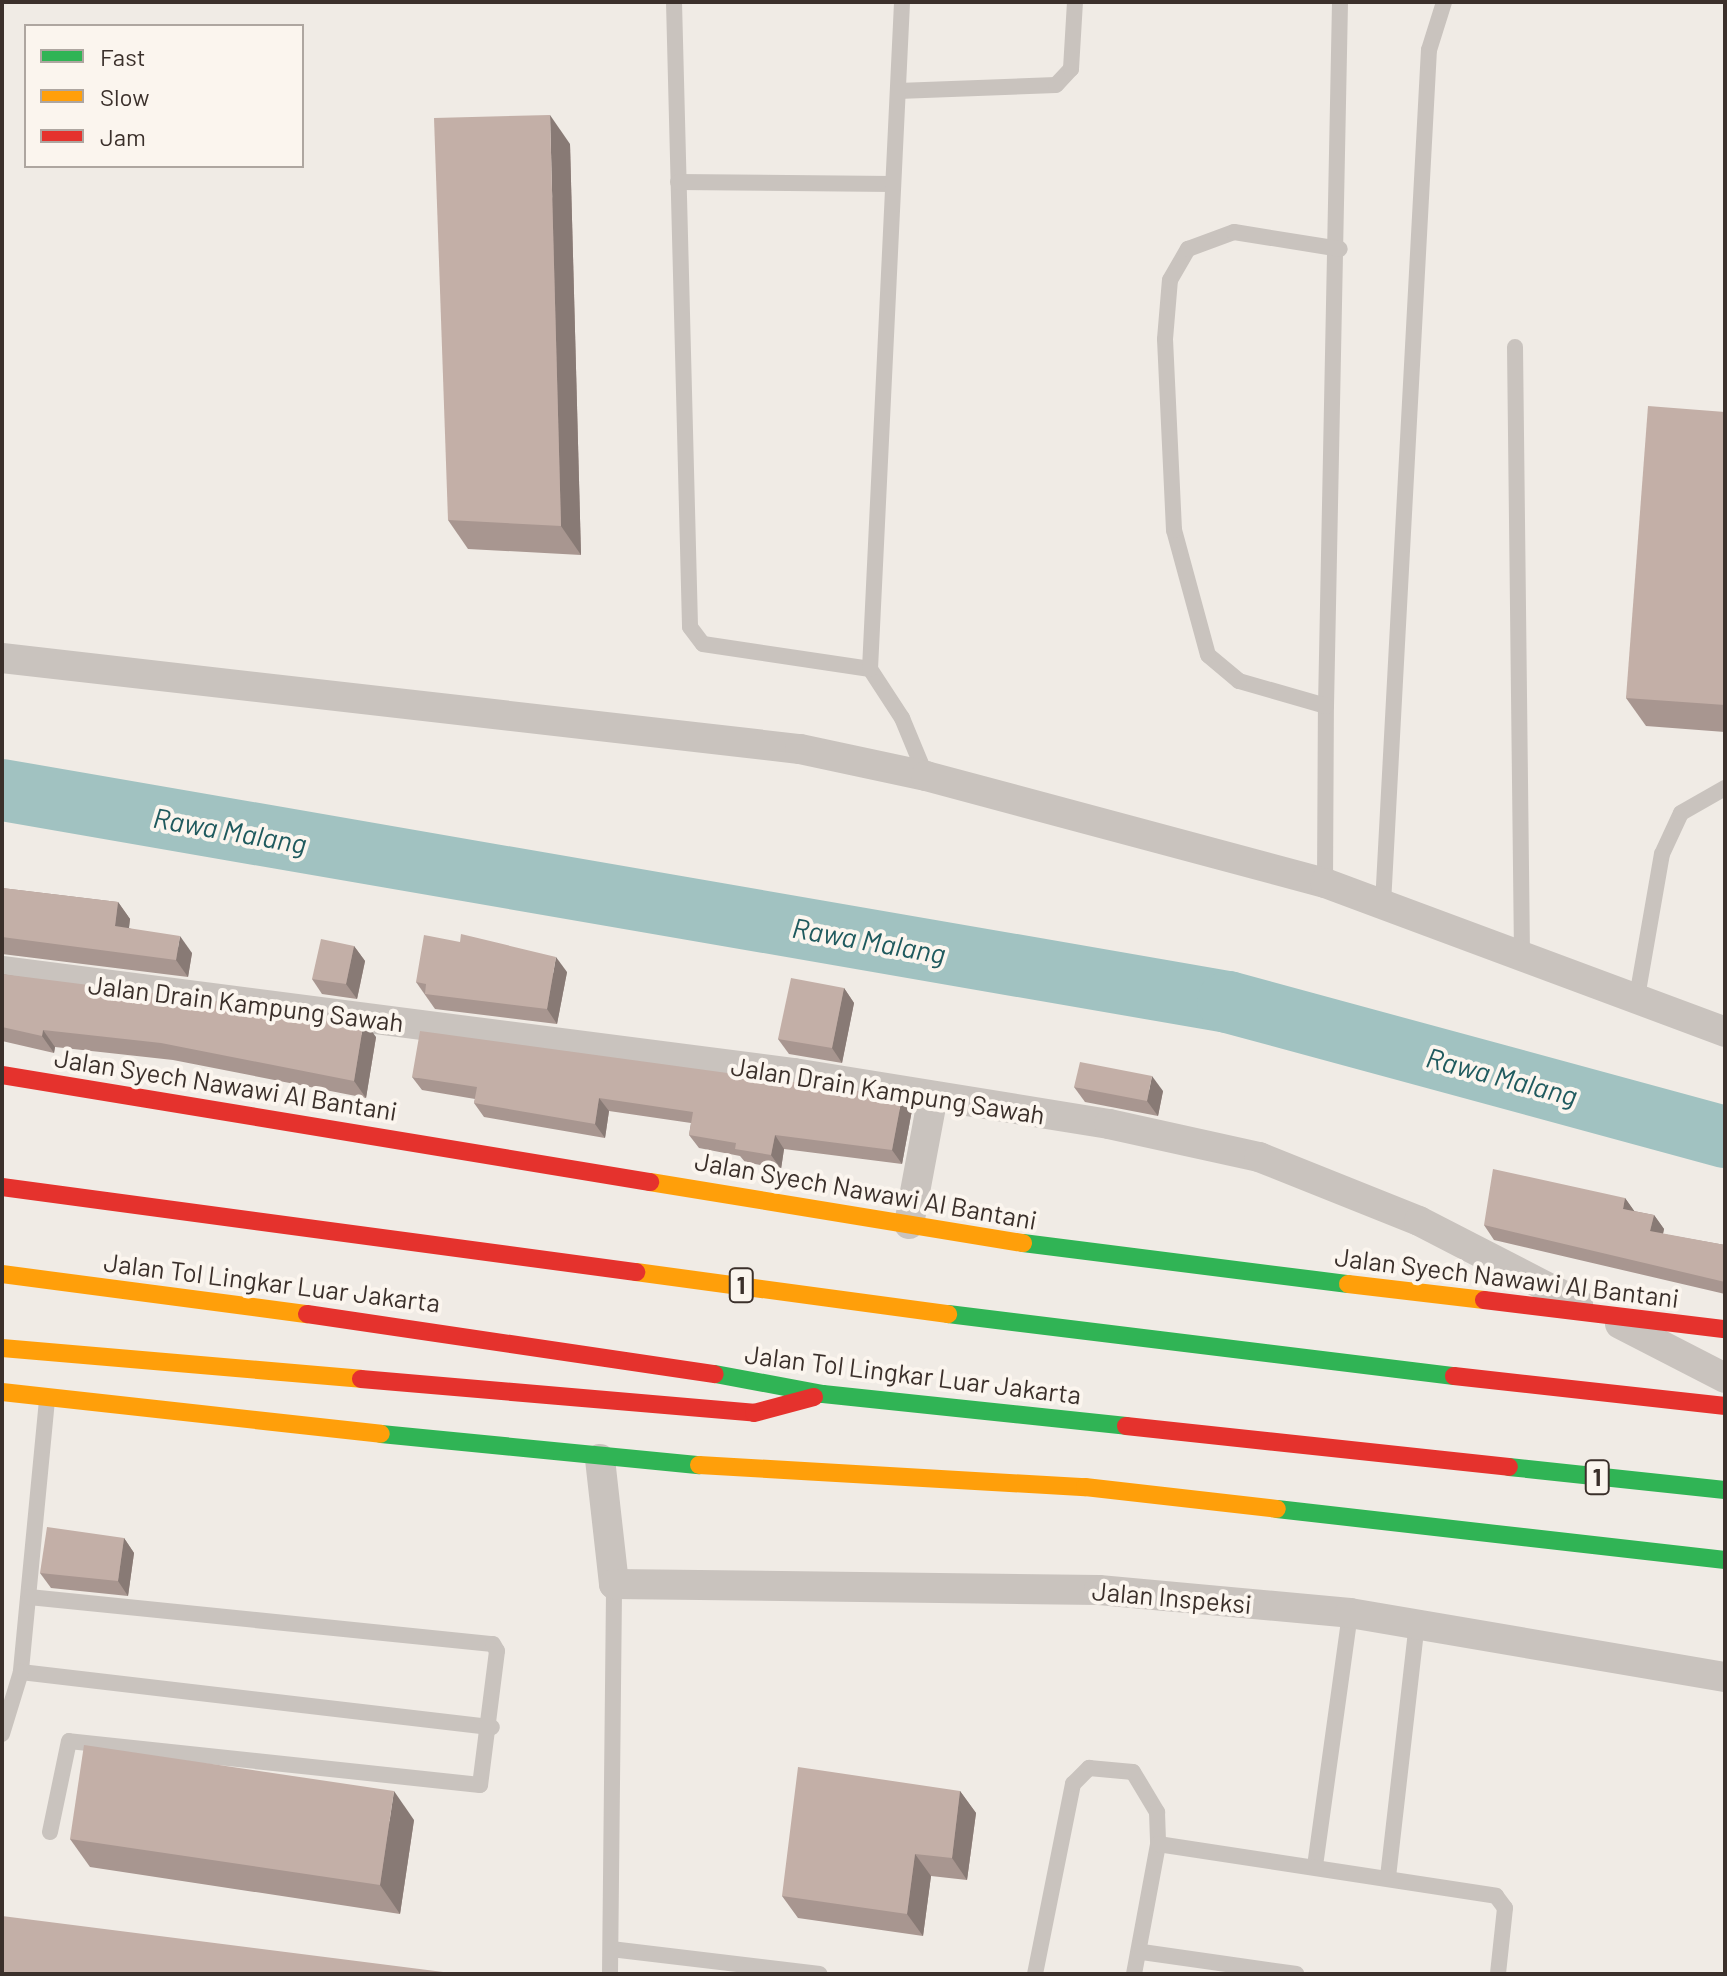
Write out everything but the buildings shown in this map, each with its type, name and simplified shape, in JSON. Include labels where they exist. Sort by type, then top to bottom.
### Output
[{"type":"highway","name":"Jalan Syech Nawawi Al Bantani","points":[[2,1075],[909,1224],[1725,1329]]},
{"type":"highway","points":[[17,1167],[152,1205]]},
{"type":"highway","name":"1","points":[[2,1187],[1187,1346],[1725,1406]]},
{"type":"highway","name":"Jalan Tol Lingkar Luar Jakarta","points":[[2,1274],[570,1348],[823,1394],[1725,1490]]},
{"type":"highway","points":[[2,1348],[754,1413],[823,1394]]},
{"type":"highway","points":[[2,1392],[47,1400],[600,1459],[1085,1487],[1725,1560]]},
{"type":"street","points":[[2,658],[800,749],[926,776],[1325,883],[1522,952],[1725,1032]]},
{"type":"street","name":"Jalan Drain Kampung Sawah","points":[[2,971],[933,1096],[1259,1157],[1419,1221],[1725,1378]]},
{"type":"street","points":[[909,1224],[933,1096]]},
{"type":"street","points":[[600,1459],[614,1584]]},
{"type":"street","name":"Jalan Inspeksi","points":[[614,1584],[1099,1590],[1350,1613],[1725,1677]]},
{"type":"lane","points":[[674,2],[690,627],[703,644],[870,669]]},
{"type":"lane","points":[[902,2],[870,669],[902,718],[926,776]]},
{"type":"lane","points":[[898,91],[1056,85],[1071,69],[1075,2]]},
{"type":"lane","points":[[1325,883],[1326,706],[1340,249],[1340,2]]},
{"type":"lane","points":[[1383,904],[1429,50],[1444,2]]},
{"type":"lane","points":[[678,182],[893,184]]},
{"type":"lane","points":[[1326,706],[1239,681],[1208,655],[1174,530],[1165,339],[1170,280],[1188,249],[1234,232],[1340,249]]},
{"type":"lane","points":[[1515,347],[1522,952]]},
{"type":"lane","points":[[1637,997],[1662,854],[1681,813],[1725,788]]},
{"type":"lane","points":[[2,1734],[21,1672],[47,1400]]},
{"type":"lane","points":[[610,1974],[614,1584]]},
{"type":"lane","points":[[29,1597],[493,1644],[492,1727],[484,1779],[473,1786],[69,1741],[50,1832]]},
{"type":"lane","points":[[1315,1866],[1350,1613]]},
{"type":"lane","points":[[1388,1877],[1417,1624]]},
{"type":"lane","points":[[21,1672],[492,1727]]},
{"type":"lane","points":[[1035,1974],[1073,1784],[1089,1768],[1133,1772],[1157,1812],[1158,1844],[1142,1952],[1134,1974]]},
{"type":"lane","points":[[1158,1844],[1388,1877],[1502,1902],[1498,1974]]},
{"type":"lane","points":[[611,1949],[820,1974]]},
{"type":"lane","points":[[1142,1952],[1296,1974]]},
{"type":"waterway","name":"Rawa Malang","points":[[2,790],[1228,1002],[1725,1137]]},
{"type":"traffic: fast","points":[[1023,1243],[1348,1284]]},
{"type":"traffic: fast","points":[[948,1314],[1454,1376]]},
{"type":"traffic: fast","points":[[715,1374],[823,1394],[1126,1426]]},
{"type":"traffic: fast","points":[[381,1434],[699,1465]]},
{"type":"traffic: fast","points":[[1509,1467],[1725,1490]]},
{"type":"traffic: fast","points":[[1277,1509],[1725,1560]]},
{"type":"traffic: slow","points":[[650,1182],[1023,1243]]},
{"type":"traffic: slow","points":[[636,1272],[948,1314]]},
{"type":"traffic: slow","points":[[2,1274],[307,1314]]},
{"type":"traffic: slow","points":[[1348,1284],[1484,1300]]},
{"type":"traffic: slow","points":[[2,1348],[361,1379]]},
{"type":"traffic: slow","points":[[2,1392],[381,1434]]},
{"type":"traffic: slow","points":[[699,1465],[1085,1487],[1277,1509]]},
{"type":"traffic: jam","points":[[2,1075],[650,1182]]},
{"type":"traffic: jam","points":[[2,1187],[636,1272]]},
{"type":"traffic: jam","points":[[1484,1300],[1725,1329]]},
{"type":"traffic: jam","points":[[307,1314],[715,1374]]},
{"type":"traffic: jam","points":[[1454,1376],[1725,1406]]},
{"type":"traffic: jam","points":[[361,1379],[754,1413],[814,1397]]},
{"type":"traffic: jam","points":[[1126,1426],[1509,1467]]}]
